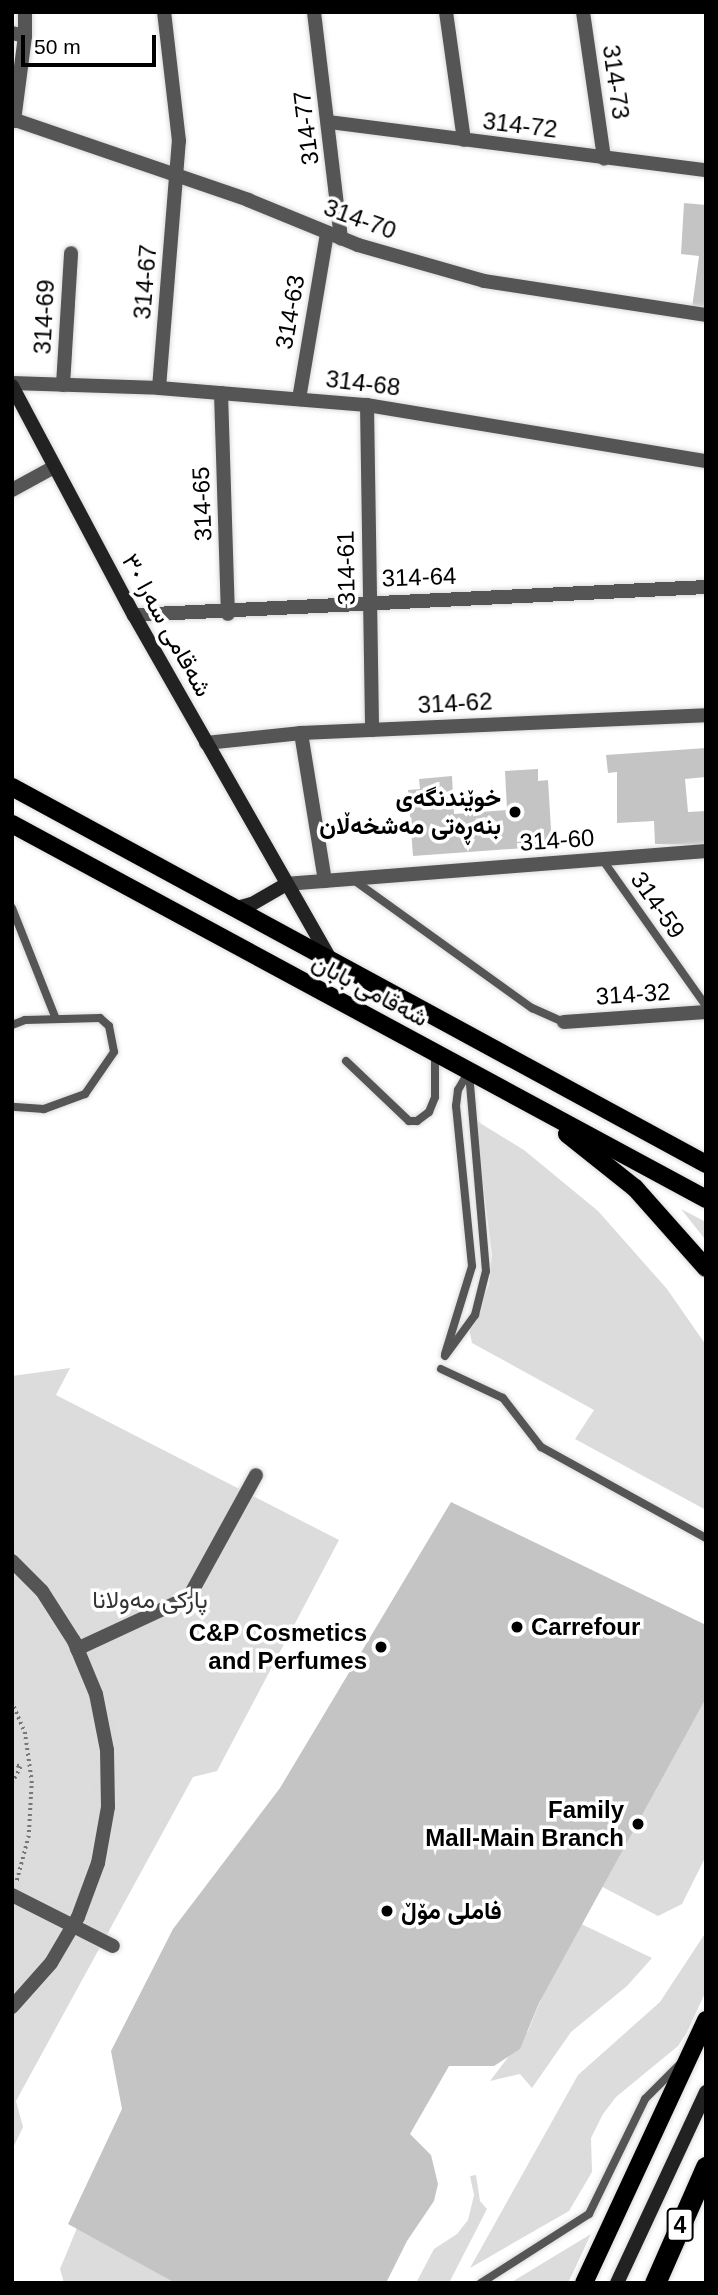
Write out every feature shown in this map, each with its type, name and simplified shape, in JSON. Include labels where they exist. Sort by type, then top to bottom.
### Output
[{"type":"highway","name":"4","points":[[655,2283],[706,2167]]},
{"type":"main road","points":[[12,787],[706,1164]]},
{"type":"main road","name":"شەقامی بابان","points":[[12,824],[706,1199]]},
{"type":"main road","points":[[438,1054],[455,1029]]},
{"type":"main road","points":[[469,1071],[483,1045]]},
{"type":"main road","points":[[511,1093],[635,1188],[706,1268]]},
{"type":"main road","points":[[584,2283],[706,2020]]},
{"type":"street","points":[[13,120],[18,35],[25,12]]},
{"type":"street","points":[[164,12],[178,141],[176,179]]},
{"type":"street","name":"314-77","points":[[314,12],[329,122],[334,235]]},
{"type":"street","points":[[446,12],[464,140]]},
{"type":"street","name":"314-73","points":[[583,12],[604,158]]},
{"type":"street","name":"314-70","points":[[13,120],[176,179],[248,200],[334,235],[484,281],[706,315]]},
{"type":"street","name":"314-72","points":[[329,122],[706,170]]},
{"type":"street","name":"314-67","points":[[159,388],[176,179]]},
{"type":"street","name":"314-63","points":[[299,399],[334,235]]},
{"type":"street","name":"314-69","points":[[63,385],[71,253]]},
{"type":"street","name":"314-68","points":[[12,385],[159,388],[367,405],[706,461]]},
{"type":"street","name":"شەقامی سەرا ٣٠","points":[[12,385],[134,615],[331,961]]},
{"type":"street","name":"314-65","points":[[221,393],[228,614]]},
{"type":"street","name":"314-61","points":[[367,405],[372,730]]},
{"type":"street","points":[[12,490],[54,467]]},
{"type":"street","name":"314-64","points":[[134,615],[228,614],[369,602],[706,587]]},
{"type":"street","name":"314-62","points":[[206,743],[301,733],[706,715]]},
{"type":"street","points":[[301,733],[326,881]]},
{"type":"street","name":"314-60","points":[[286,884],[706,851]]},
{"type":"street","points":[[233,909],[286,884]]},
{"type":"street","name":"314-32","points":[[564,1022],[706,1012]]},
{"type":"street","points":[[77,1649],[189,1597],[256,1475]]},
{"type":"street","points":[[12,1561],[42,1591],[77,1649],[96,1694],[107,1750],[108,1807],[98,1863],[73,1926],[51,1963],[12,2007]]},
{"type":"street","points":[[12,1894],[113,1946]]},
{"type":"street","points":[[617,2283],[706,2092]]},
{"type":"lane","name":"314-59","points":[[602,859],[706,1006]]},
{"type":"lane","points":[[353,879],[531,1008],[564,1022]]},
{"type":"lane","points":[[12,908],[56,1019]]},
{"type":"lane","points":[[12,1025],[56,1019],[100,1018],[110,1026],[114,1052],[85,1094],[44,1109],[12,1107]]},
{"type":"lane","points":[[346,1061],[410,1121],[417,1121],[429,1112],[435,1097],[438,1054]]},
{"type":"lane","points":[[469,1071],[486,1271],[475,1315],[445,1356],[472,1265],[456,1107],[458,1090],[469,1071]]},
{"type":"lane","points":[[441,1368],[503,1398],[541,1447],[706,1538]]},
{"type":"lane","points":[[481,2283],[589,2214],[645,2099],[690,2054],[706,2029]]},
{"type":"path","points":[[12,1702],[25,1732],[30,1766],[29,1836],[12,1894]]},
{"type":"path","points":[[12,1763],[21,1767],[30,1766]]},
{"type":"path","points":[[12,1783],[21,1767]]},
{"type":"green space","points":[[475,1120],[524,1150],[598,1211],[667,1289],[706,1345],[706,1510],[575,1439],[594,1410],[472,1343],[469,1328],[489,1285],[492,1255]]},
{"type":"green space","points":[[681,1209],[706,1222],[706,1241],[704,1238]]},
{"type":"green space","name":"پارکی مەولانا","points":[[70,1368],[56,1395],[339,1540],[217,1771],[193,1777],[16,2101],[23,2127],[12,2150],[12,1376]]},
{"type":"green space","points":[[706,1677],[706,1856],[682,1904],[658,1916],[595,1883]]},
{"type":"green space","points":[[573,1920],[652,1958],[627,1986],[571,2032],[532,2088],[520,2074],[490,2081],[528,2031]]},
{"type":"green space","points":[[706,1932],[706,1991],[686,2034],[678,2046],[616,2097],[603,2114],[591,2138],[592,2172],[569,2211],[470,2268],[578,2075],[660,2002]]},
{"type":"green space","points":[[476,2175],[480,2201],[487,2209],[449,2283],[416,2283],[434,2249],[457,2234],[468,2220],[474,2195],[470,2176]]},
{"type":"green space","points":[[77,2228],[175,2283],[64,2283],[60,2269]]},
{"type":"green space","points":[[591,2234],[568,2283],[510,2283]]},
{"type":"building","points":[[684,203],[706,205],[706,311],[692,308],[699,256],[681,254]]},
{"type":"building","points":[[706,748],[706,777],[685,779],[688,812],[706,811],[706,845],[655,844],[654,821],[617,823],[617,772],[608,773],[606,755]]},
{"type":"building","name":"خوێندنگەی بنەڕەتی مەشخەڵان","points":[[538,769],[538,781],[548,780],[552,846],[413,856],[408,790],[420,789],[419,779],[452,776],[454,814],[507,810],[505,771]]},
{"type":"building","name":"فاملی مۆڵ","points":[[451,1502],[706,1625],[706,1698],[539,2003],[520,2049],[494,2066],[449,2066],[410,2134],[431,2155],[438,2184],[434,2201],[407,2241],[386,2283],[175,2283],[68,2224],[122,2109],[111,2051],[173,1929],[280,1788]]},
{"type":"place","name":"خوێندنگەی بنەڕەتی مەشخەڵان","points":[[515,812]]},
{"type":"place","name":"Carrefour","points":[[517,1627]]},
{"type":"place","name":"C&P Cosmetics and Perfumes","points":[[381,1647]]},
{"type":"place","name":"Family Mall-Main Branch","points":[[638,1824]]},
{"type":"place","name":"فاملی مۆڵ","points":[[387,1911]]}]
